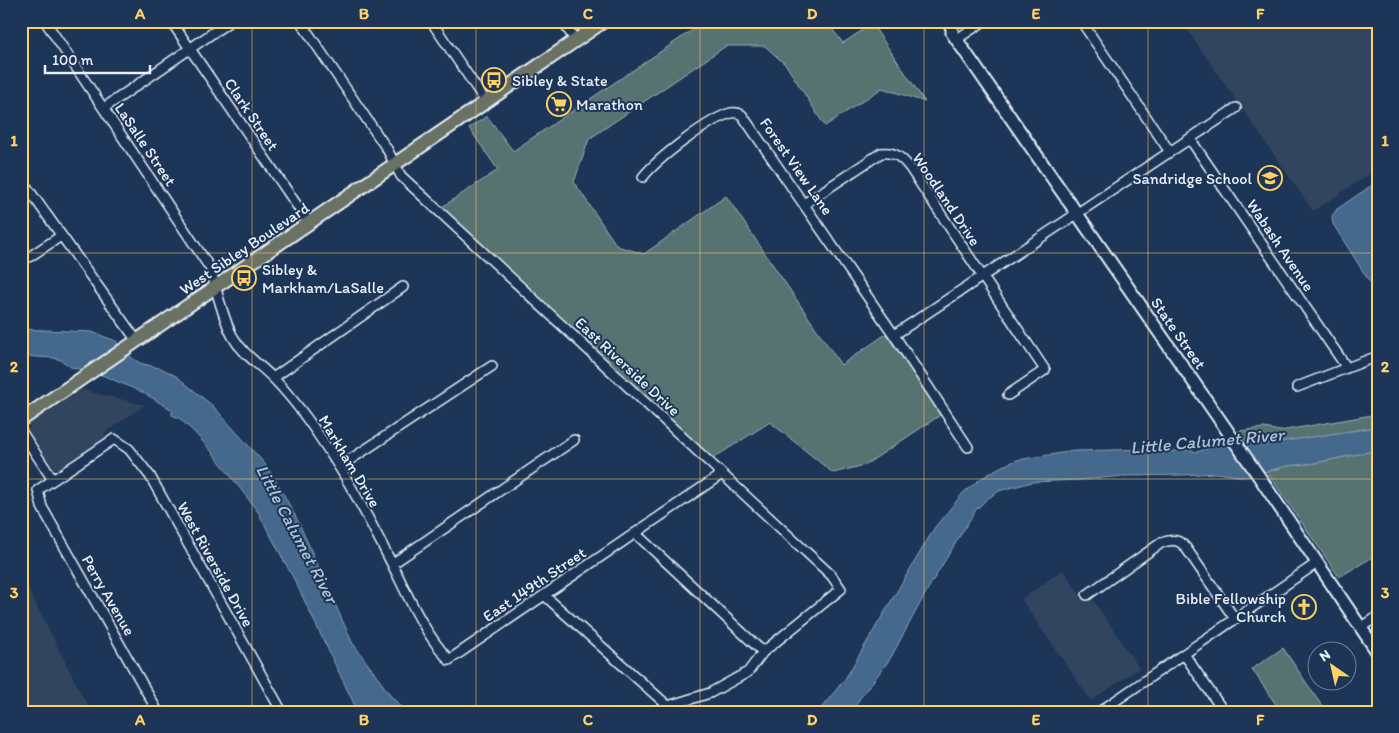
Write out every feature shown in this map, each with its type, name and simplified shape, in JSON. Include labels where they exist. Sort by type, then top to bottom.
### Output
[{"type":"main road","name":"West Sibley Boulevard","points":[[21,420],[604,21]]},
{"type":"main road","name":"State Street","points":[[940,21],[946,30],[954,36],[1260,478],[1378,653]]},
{"type":"main road","name":"State Street","points":[[948,21],[954,36]]},
{"type":"street","name":"LaSalle Street","points":[[45,21],[210,268],[216,287]]},
{"type":"street","name":"Clark Street","points":[[171,21],[309,223]]},
{"type":"street","points":[[104,108],[230,21]]},
{"type":"street","name":"East Riverside Drive","points":[[300,21],[388,149],[401,176],[831,576],[841,589],[763,652]]},
{"type":"street","points":[[431,21],[486,102]]},
{"type":"street","points":[[562,21],[576,41]]},
{"type":"street","points":[[954,36],[984,21]]},
{"type":"street","points":[[1081,21],[1170,152]]},
{"type":"street","points":[[968,447],[894,335],[1236,108]]},
{"type":"street","name":"Forest View Lane","points":[[643,177],[651,166],[667,153],[701,130],[724,116],[738,113],[747,120],[894,335]]},
{"type":"street","name":"Wabash Avenue","points":[[1190,139],[1347,368]]},
{"type":"street","name":"Woodland Drive","points":[[804,204],[881,153],[894,153],[900,156],[910,168],[1045,370],[1008,395]]},
{"type":"street","points":[[21,178],[134,343]]},
{"type":"street","points":[[21,260],[30,257],[60,236]]},
{"type":"street","name":"Markham Drive","points":[[216,287],[232,336],[254,362],[274,378],[299,406],[339,467],[392,564],[419,620],[434,644],[449,660]]},
{"type":"street","points":[[274,378],[402,287]]},
{"type":"street","points":[[1297,387],[1378,356]]},
{"type":"street","points":[[339,467],[492,366]]},
{"type":"street","points":[[21,431],[53,480]]},
{"type":"street","name":"West Riverside Drive","points":[[53,480],[114,439],[129,449],[150,476],[282,712]]},
{"type":"street","points":[[392,564],[574,440]]},
{"type":"street","name":"East 149th Street","points":[[449,660],[722,474]]},
{"type":"street","name":"Perry Avenue","points":[[53,480],[38,490],[42,507],[158,712]]},
{"type":"street","points":[[544,595],[668,706],[710,693],[748,672],[763,652],[635,533]]},
{"type":"street","points":[[1087,595],[1161,543],[1168,540],[1176,540],[1186,548],[1235,619]]},
{"type":"street","points":[[1099,712],[1317,563]]},
{"type":"street","points":[[1361,628],[1378,616]]},
{"type":"street","points":[[1184,654],[1224,712]]},
{"type":"shaded area","points":[[1181,21],[1378,21],[1378,169],[1313,211]]},
{"type":"shaded area","points":[[79,389],[145,405],[104,433],[107,437],[60,468],[53,468],[28,430],[30,423]]},
{"type":"shaded area","points":[[1063,570],[1085,602],[1092,598],[1139,668],[1091,701],[1021,599]]},
{"type":"shaded area","points":[[21,575],[81,693],[92,712],[21,712]]},
{"type":"green space","points":[[706,21],[826,21],[843,43],[872,24],[925,102],[882,88],[825,126],[786,65],[765,46],[726,46],[589,139],[574,182],[617,246],[644,254],[726,196],[841,365],[886,334],[942,414],[865,465],[833,473],[770,422],[712,459],[442,207],[498,170],[469,128],[487,116],[513,151]]},
{"type":"green space","points":[[1378,414],[1378,427],[1267,444],[1248,444],[1239,431],[1264,428],[1280,431]]},
{"type":"green space","points":[[1378,450],[1378,554],[1339,577],[1267,472],[1287,466],[1315,463]]},
{"type":"green space","points":[[1283,648],[1306,682],[1306,690],[1311,690],[1326,712],[1281,712],[1252,669]]},
{"type":"water","points":[[1378,181],[1378,290],[1369,281],[1333,224],[1332,216],[1337,209]]},
{"type":"water","name":"Little Calumet River","points":[[21,329],[92,332],[116,341],[132,358],[140,363],[163,369],[176,376],[213,406],[264,463],[278,484],[298,521],[352,642],[391,696],[406,712],[360,712],[356,708],[296,583],[258,512],[213,453],[179,418],[172,415],[172,410],[144,393],[102,375],[71,367],[61,360],[21,356]]},
{"type":"water","points":[[1378,427],[1378,450],[1315,463],[1287,466],[1246,477],[1215,473],[1124,476],[1032,482],[999,491],[987,499],[975,511],[929,587],[890,659],[851,712],[818,712],[845,679],[935,527],[964,492],[1000,467],[1017,460],[1074,451],[1151,449],[1166,452],[1188,450],[1197,452],[1225,442],[1267,444],[1274,441],[1278,442]]},
{"type":"place","name":"Sibley & State","points":[[494,80]]},
{"type":"place","name":"Marathon","points":[[559,104]]},
{"type":"place","name":"Sandridge School","points":[[1270,178]]},
{"type":"place","name":"Sibley & Markham/LaSalle","points":[[244,278]]},
{"type":"place","name":"Bible Fellowship Church","points":[[1304,607]]}]
